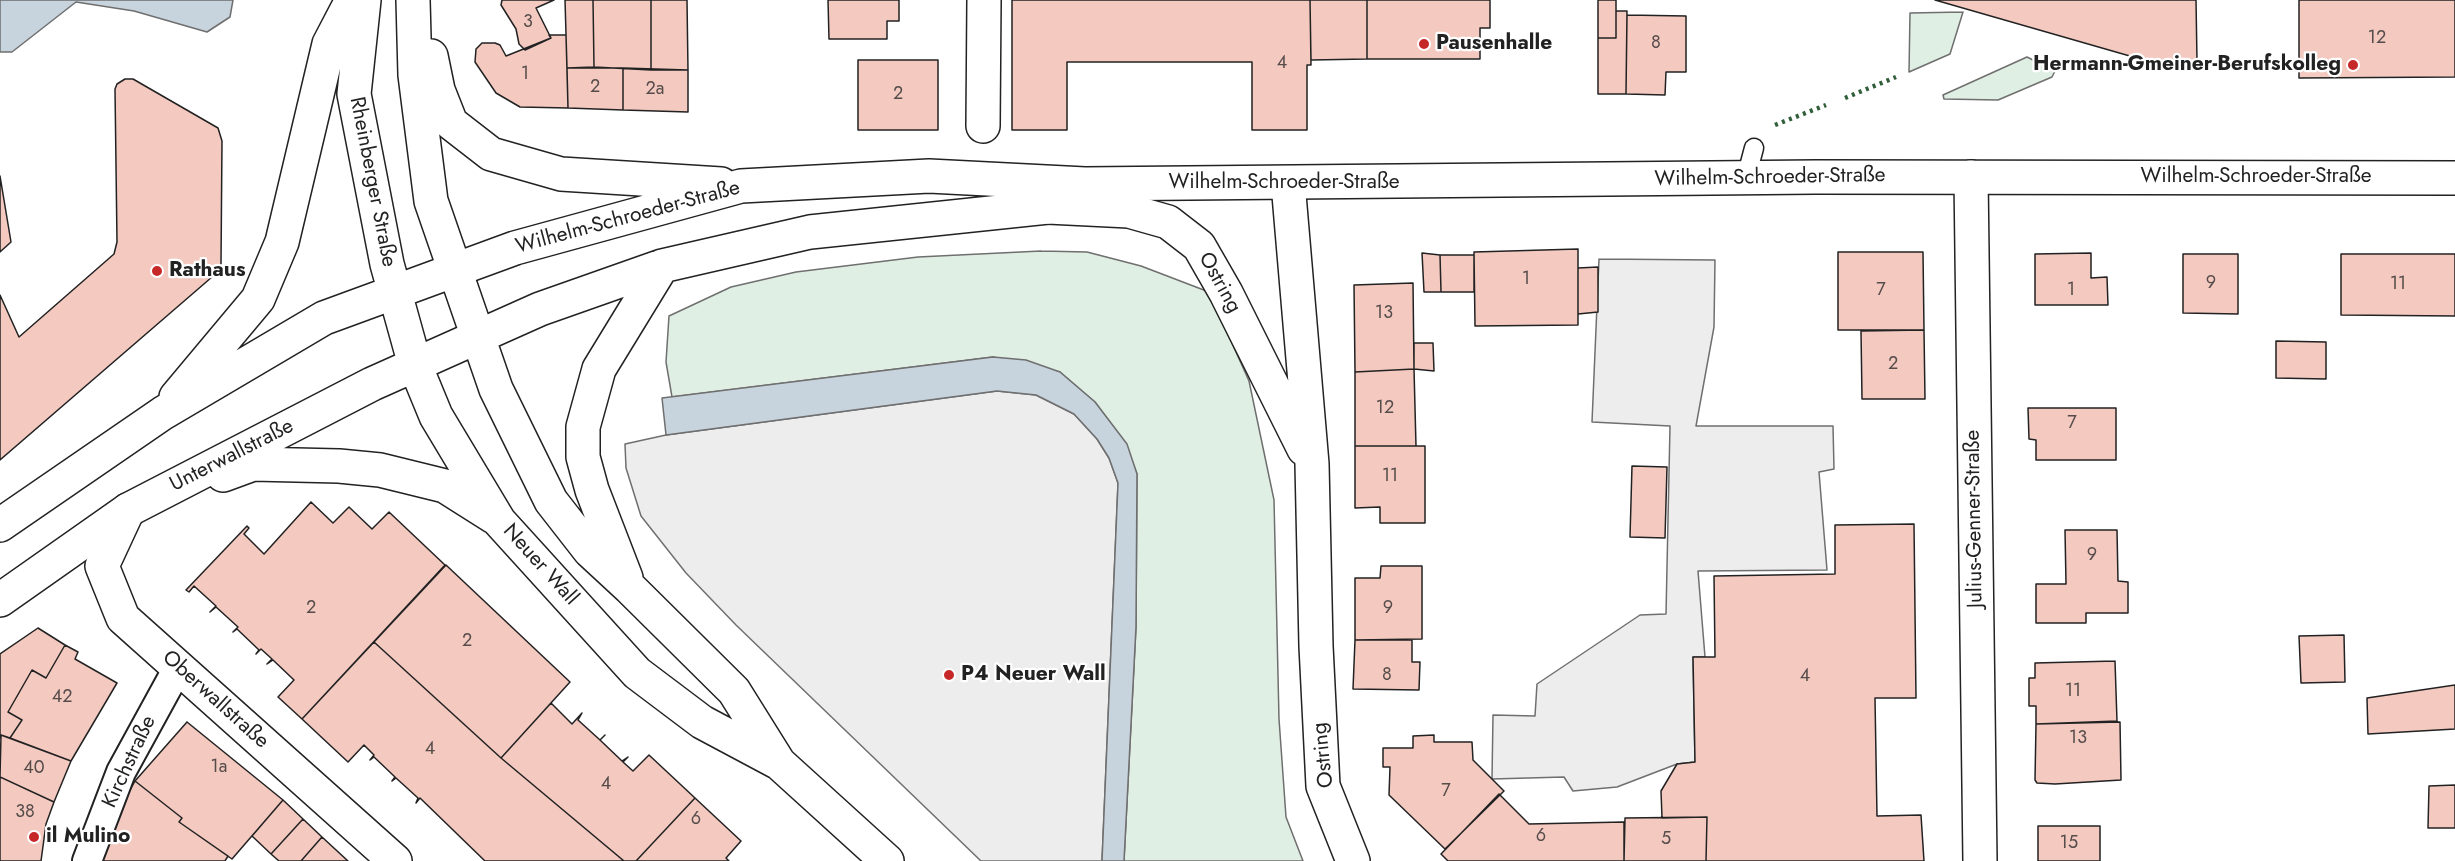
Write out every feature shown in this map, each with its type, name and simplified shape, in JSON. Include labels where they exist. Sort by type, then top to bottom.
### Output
[{"type":"main road","points":[[163,413],[258,299],[282,242],[329,44],[352,0]]},
{"type":"main road","name":"Rheinberger Straße","points":[[363,0],[354,94],[394,292]]},
{"type":"main road","points":[[413,0],[416,75],[431,201],[452,269]]},
{"type":"main road","points":[[421,0],[438,90],[451,123],[491,154],[561,174],[741,186]]},
{"type":"main road","points":[[983,126],[984,0]]},
{"type":"main road","name":"Wilhelm-Schroeder-Straße","points":[[394,292],[515,248],[741,186],[929,176],[1085,184],[1288,183],[1750,163],[1971,177],[2455,177]]},
{"type":"main road","name":"Julius-Genner-Straße","points":[[1971,177],[1980,861]]},
{"type":"main road","name":"Ostring","points":[[1288,183],[1312,464],[1316,646],[1323,786],[1353,861]]},
{"type":"main road","points":[[478,337],[540,309],[662,266],[810,232],[1048,207],[1085,184]]},
{"type":"main road","name":"Ostring","points":[[1048,207],[1129,211],[1168,222],[1199,246],[1226,293],[1312,464]]},
{"type":"main road","points":[[630,588],[592,490],[583,457],[583,427],[599,369],[662,266]]},
{"type":"main road","name":"Neuer Wall","points":[[452,269],[496,389],[552,501],[590,551],[734,691],[779,763]]},
{"type":"main road","points":[[0,525],[163,413],[324,318],[394,292]]},
{"type":"main road","name":"Neuer Wall","points":[[394,292],[415,364],[436,416],[499,520],[637,673],[702,722],[779,763],[887,861]]},
{"type":"main road","name":"Unterwallstraße","points":[[0,600],[128,510],[415,364],[478,337]]},
{"type":"main road","points":[[128,510],[253,464],[339,466],[380,470],[445,486],[499,520]]},
{"type":"main road","name":"Oberwallstraße","points":[[128,510],[102,566],[123,618],[394,861]]},
{"type":"street","name":"Kirchstraße","points":[[87,861],[121,772],[178,666]]},
{"type":"green space","points":[[1963,12],[1950,54],[1909,72],[1910,13]]},
{"type":"green space","points":[[2027,57],[2055,71],[2052,77],[1998,100],[1944,99],[1943,95]]},
{"type":"green space","points":[[1041,251],[1087,252],[1141,266],[1209,292],[1249,381],[1274,500],[1279,719],[1286,817],[1303,861],[1124,861],[1136,627],[1137,474],[1126,444],[1095,402],[1060,372],[993,357],[672,397],[666,362],[669,316],[731,287],[796,272],[918,257]]},
{"type":"shaded area","points":[[0,0],[233,0],[230,17],[207,32],[134,11],[76,2],[12,52],[0,52]]},
{"type":"shaded area","points":[[1599,259],[1715,260],[1714,327],[1696,426],[1833,426],[1834,469],[1819,472],[1827,570],[1698,571],[1705,657],[1693,657],[1695,762],[1677,764],[1617,787],[1573,791],[1564,777],[1492,779],[1493,715],[1535,716],[1537,684],[1640,615],[1666,614],[1670,426],[1592,422]]},
{"type":"shaded area","points":[[993,357],[1026,360],[1060,372],[1095,402],[1127,444],[1137,474],[1136,627],[1124,861],[1102,861],[1118,483],[1109,458],[1097,439],[1074,414],[1036,395],[997,391],[666,435],[662,398]]},
{"type":"shaded area","name":"P4 Neuer Wall","points":[[997,391],[1036,395],[1074,414],[1097,439],[1109,458],[1118,483],[1102,861],[981,861],[736,625],[686,573],[641,516],[626,468],[625,444],[666,435]]},
{"type":"building","points":[[502,0],[554,0],[536,8],[551,38],[525,50],[519,44],[516,29],[501,5]]},
{"type":"building","points":[[565,0],[593,0],[594,67],[567,68]]},
{"type":"building","points":[[593,0],[651,0],[651,70],[594,67]]},
{"type":"building","points":[[651,0],[687,0],[688,70],[651,70]]},
{"type":"building","points":[[828,0],[899,0],[899,21],[887,21],[887,39],[829,39]]},
{"type":"building","points":[[1012,0],[1310,0],[1311,65],[1307,65],[1307,130],[1252,130],[1252,62],[1067,62],[1067,130],[1012,130]]},
{"type":"building","points":[[1310,0],[1367,0],[1367,59],[1311,60]]},
{"type":"building","name":"Pausenhalle","points":[[1367,0],[1490,0],[1490,28],[1480,28],[1480,59],[1367,59]]},
{"type":"building","points":[[1598,0],[1616,0],[1616,38],[1598,38]]},
{"type":"building","points":[[1935,0],[2196,0],[2197,61],[2192,70],[2182,71]]},
{"type":"building","points":[[2299,0],[2455,0],[2455,77],[2299,78]]},
{"type":"building","points":[[1616,11],[1627,11],[1626,94],[1598,94],[1598,38],[1616,38]]},
{"type":"building","points":[[1627,15],[1686,16],[1686,72],[1666,72],[1665,95],[1626,94]]},
{"type":"building","points":[[549,35],[566,35],[568,108],[520,107],[496,93],[475,62],[476,49],[482,43],[500,45],[506,56],[551,38]]},
{"type":"building","points":[[858,60],[938,60],[938,130],[858,130]]},
{"type":"building","points":[[567,68],[623,68],[623,110],[568,108]]},
{"type":"building","points":[[623,68],[688,70],[688,112],[623,110]]},
{"type":"building","name":"Rathaus","points":[[125,79],[133,79],[218,128],[222,141],[221,264],[212,277],[0,460],[0,295],[19,337],[114,254],[117,242],[115,89],[117,84]]},
{"type":"building","points":[[0,176],[11,242],[0,252]]},
{"type":"building","points":[[1578,249],[1578,325],[1475,326],[1474,252]]},
{"type":"building","points":[[1838,252],[1923,252],[1924,330],[1838,330]]},
{"type":"building","points":[[1422,253],[1440,255],[1441,292],[1424,292]]},
{"type":"building","points":[[2091,253],[2091,278],[2107,277],[2108,305],[2035,305],[2035,254]]},
{"type":"building","points":[[2183,254],[2238,254],[2238,314],[2183,313]]},
{"type":"building","points":[[2341,254],[2455,254],[2455,316],[2341,315]]},
{"type":"building","points":[[1440,255],[1474,255],[1474,292],[1441,292]]},
{"type":"building","points":[[1598,267],[1598,312],[1578,314],[1578,268]]},
{"type":"building","points":[[1413,283],[1414,369],[1355,372],[1354,285]]},
{"type":"building","points":[[1924,330],[1925,399],[1862,399],[1861,331]]},
{"type":"building","points":[[2276,341],[2326,342],[2326,379],[2276,378]]},
{"type":"building","points":[[1414,343],[1433,343],[1434,371],[1414,369]]},
{"type":"building","points":[[1414,369],[1416,446],[1355,446],[1355,372]]},
{"type":"building","points":[[2028,408],[2116,408],[2116,460],[2036,460],[2036,440],[2029,439]]},
{"type":"building","points":[[1355,446],[1425,446],[1425,523],[1380,523],[1380,507],[1355,508]]},
{"type":"building","points":[[1632,466],[1667,467],[1665,538],[1630,537]]},
{"type":"building","points":[[311,502],[333,523],[349,507],[372,529],[389,512],[445,565],[302,719],[278,697],[294,680],[273,660],[267,664],[272,659],[261,649],[256,654],[259,650],[237,629],[233,632],[238,627],[216,607],[210,612],[216,606],[194,586],[189,592],[186,590],[247,526],[249,528],[244,534],[264,554]]},
{"type":"building","points":[[1914,524],[1916,698],[1875,698],[1877,816],[1921,815],[1924,861],[1706,861],[1707,817],[1662,818],[1661,791],[1677,764],[1695,762],[1693,657],[1715,657],[1714,576],[1835,574],[1835,525]]},
{"type":"building","points":[[2065,530],[2117,530],[2118,581],[2128,582],[2128,613],[2086,613],[2086,623],[2036,623],[2036,584],[2066,584]]},
{"type":"building","points":[[446,565],[570,682],[501,758],[374,642]]},
{"type":"building","points":[[1381,566],[1422,566],[1422,639],[1355,640],[1355,578],[1380,578]]},
{"type":"building","points":[[38,628],[65,645],[46,678],[32,670],[8,712],[22,720],[10,738],[1,735],[0,738],[0,654]]},
{"type":"building","points":[[2344,635],[2345,682],[2301,683],[2299,636]]},
{"type":"building","points":[[1355,640],[1412,640],[1412,662],[1420,662],[1419,690],[1353,689]]},
{"type":"building","points":[[374,642],[501,758],[624,861],[485,861],[420,798],[416,803],[418,798],[396,778],[392,781],[395,777],[374,757],[370,760],[374,755],[364,745],[348,762],[302,719]]},
{"type":"building","points":[[65,645],[78,652],[75,659],[117,683],[71,761],[10,738],[22,720],[8,712],[32,670],[46,678]]},
{"type":"building","points":[[2115,661],[2117,721],[2036,724],[2036,706],[2029,706],[2029,678],[2035,678],[2035,663]]},
{"type":"building","points":[[2455,685],[2455,729],[2368,734],[2367,698]]},
{"type":"building","points":[[551,703],[572,724],[582,713],[578,720],[622,761],[628,757],[623,762],[633,771],[649,755],[695,798],[636,861],[624,861],[501,758]]},
{"type":"building","points":[[187,722],[283,800],[232,859],[179,822],[182,818],[135,781]]},
{"type":"building","points":[[2120,722],[2121,780],[2037,783],[2035,780],[2036,724]]},
{"type":"building","points":[[1,735],[71,761],[54,802],[0,777]]},
{"type":"building","points":[[1434,735],[1434,742],[1472,742],[1473,760],[1504,791],[1445,849],[1389,795],[1390,767],[1383,767],[1383,748],[1413,748],[1413,736]]},
{"type":"building","points":[[0,777],[54,802],[46,824],[41,861],[0,861]]},
{"type":"building","points":[[135,781],[182,818],[179,822],[228,856],[225,861],[98,861],[114,819]]},
{"type":"building","points":[[2455,785],[2455,828],[2428,828],[2429,786]]},
{"type":"building","points":[[1499,794],[1529,824],[1624,822],[1624,861],[1448,861],[1441,854]]},
{"type":"building","points":[[695,798],[741,841],[726,858],[729,861],[636,861]]},
{"type":"building","points":[[283,800],[303,819],[271,854],[252,836]]},
{"type":"building","points":[[1707,817],[1706,861],[1624,861],[1625,818]]},
{"type":"building","points":[[303,819],[322,837],[301,861],[279,861],[271,854]]},
{"type":"building","points":[[2038,826],[2100,826],[2100,861],[2038,861]]},
{"type":"building","points":[[322,837],[348,861],[301,861]]},
{"type":"hedge","points":[[1845,98],[1896,77]]},
{"type":"hedge","points":[[1775,125],[1826,105]]},
{"type":"place","name":"Pausenhalle","points":[[1424,44]]},
{"type":"place","name":"Hermann-Gmeiner-Berufskolleg","points":[[2353,65]]},
{"type":"place","name":"Rathaus","points":[[157,271]]},
{"type":"place","name":"P4 Neuer Wall","points":[[949,675]]},
{"type":"place","name":"il Mulino","points":[[34,837]]}]
